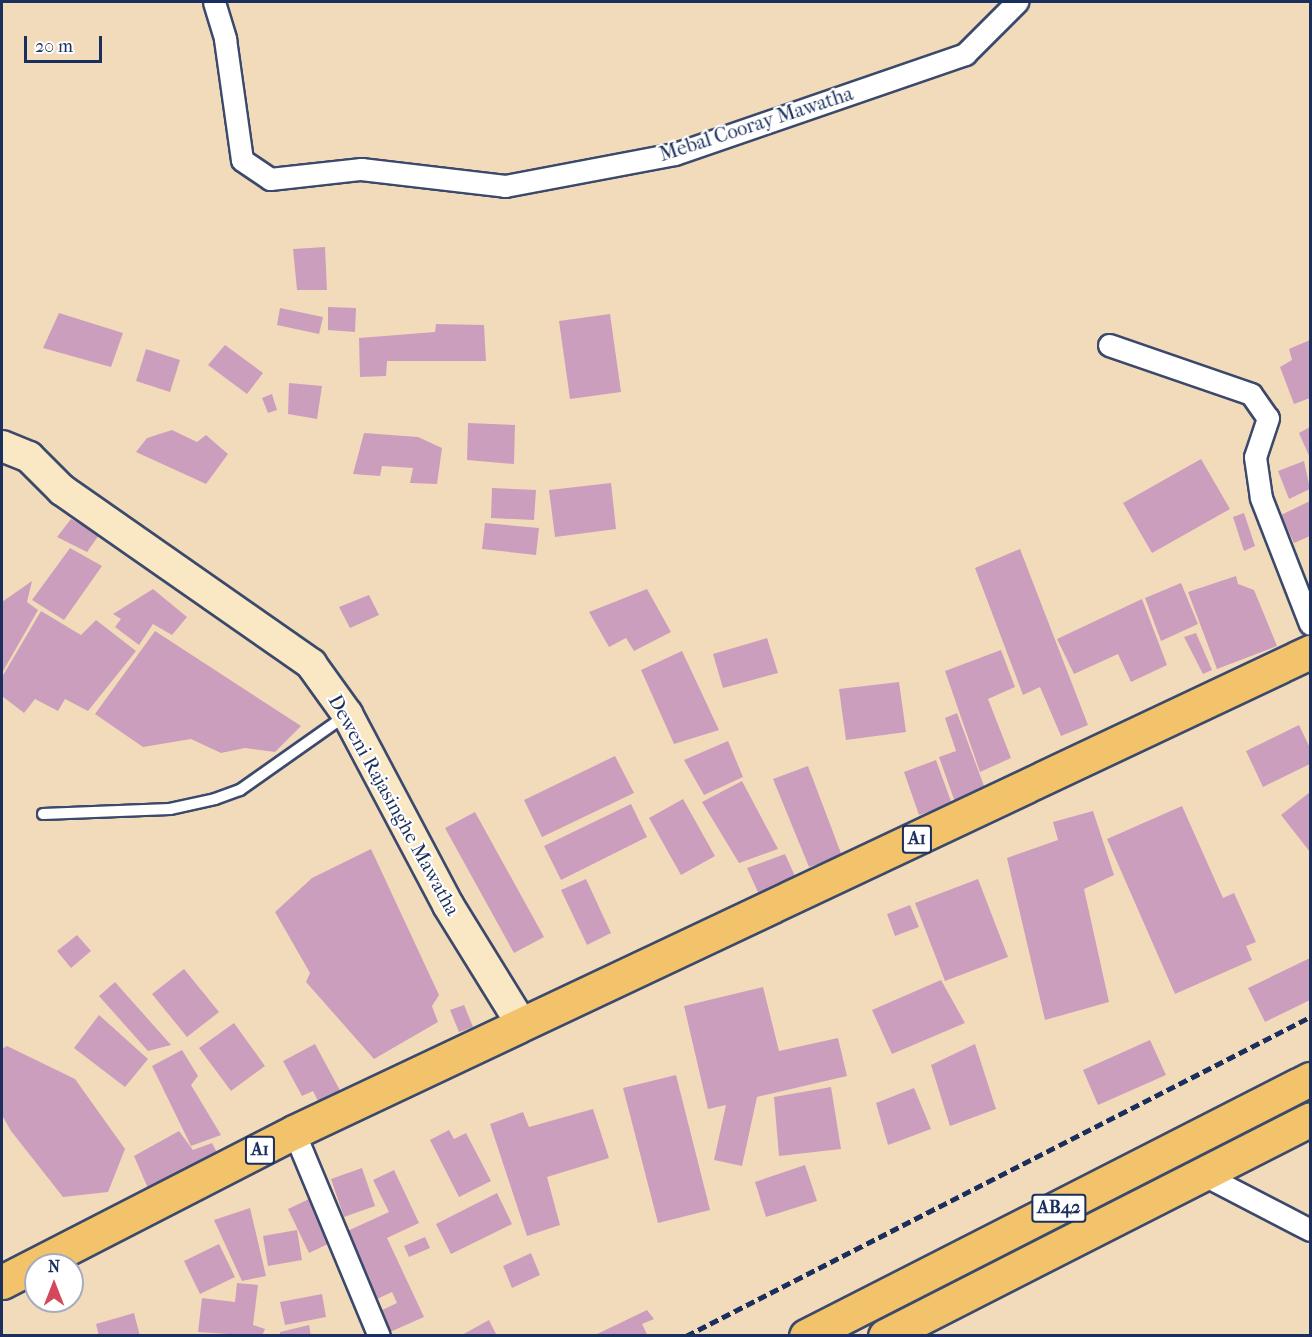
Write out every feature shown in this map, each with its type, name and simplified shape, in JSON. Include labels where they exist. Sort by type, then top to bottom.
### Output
[{"type":"main road","name":"A1","points":[[2,1282],[294,1132],[1311,652]]},
{"type":"main road","name":"AB42","points":[[806,1335],[1311,1079]]},
{"type":"main road","name":"AB42","points":[[885,1335],[1311,1119]]},
{"type":"street","name":"Mebal Cooray Mawatha","points":[[213,2],[225,39],[242,160],[270,179],[361,169],[505,186],[675,154],[965,54],[1017,2]]},
{"type":"street","points":[[1108,345],[1251,394],[1268,418],[1255,457],[1261,498],[1311,624]]},
{"type":"street","name":"Deweni Rajasinghe Mawatha","points":[[2,446],[29,457],[62,490],[311,664],[347,714],[448,905],[522,1026]]},
{"type":"street","points":[[294,1132],[379,1335]]},
{"type":"street","points":[[1204,1175],[1311,1230]]},
{"type":"lane","points":[[43,814],[170,809],[215,799],[240,790],[347,714]]},
{"type":"building","points":[[325,247],[327,290],[297,290],[293,249]]},
{"type":"building","points":[[328,307],[356,308],[355,332],[328,330]]},
{"type":"building","points":[[280,308],[323,317],[319,334],[277,325]]},
{"type":"building","points":[[59,313],[123,333],[111,367],[43,348]]},
{"type":"building","points":[[610,314],[621,392],[570,399],[559,321]]},
{"type":"building","points":[[436,324],[484,325],[486,361],[387,361],[386,376],[360,377],[359,338],[435,332]]},
{"type":"building","points":[[1310,340],[1310,398],[1294,404],[1280,367],[1292,360],[1289,349]]},
{"type":"building","points":[[225,345],[263,373],[247,394],[208,365]]},
{"type":"building","points":[[146,349],[180,360],[170,392],[136,381]]},
{"type":"building","points":[[289,383],[322,386],[317,419],[288,414]]},
{"type":"building","points":[[272,394],[277,410],[268,413],[262,398]]},
{"type":"building","points":[[468,423],[515,425],[514,464],[467,460]]},
{"type":"building","points":[[1310,427],[1310,458],[1299,433]]},
{"type":"building","points":[[172,430],[197,442],[206,435],[228,454],[206,484],[136,452],[147,438]]},
{"type":"building","points":[[364,433],[418,437],[442,448],[437,484],[410,483],[413,468],[382,466],[380,476],[353,474]]},
{"type":"building","points":[[1201,459],[1230,509],[1152,553],[1123,503]]},
{"type":"building","points":[[1304,461],[1310,489],[1289,499],[1278,471]]},
{"type":"building","points":[[611,483],[616,529],[555,537],[549,490]]},
{"type":"building","points":[[492,488],[536,490],[534,520],[491,518]]},
{"type":"building","points":[[1310,501],[1310,536],[1294,543],[1281,515]]},
{"type":"building","points":[[1244,513],[1255,546],[1244,551],[1233,517]]},
{"type":"building","points":[[71,519],[99,535],[87,552],[57,537]]},
{"type":"building","points":[[485,523],[539,528],[536,555],[482,549]]},
{"type":"building","points":[[70,548],[102,566],[64,620],[32,600]]},
{"type":"building","points":[[1020,549],[1088,725],[1061,736],[1040,687],[1023,695],[975,568]]},
{"type":"building","points":[[1236,576],[1238,584],[1254,590],[1277,646],[1217,669],[1188,592]]},
{"type":"building","points":[[32,581],[27,602],[38,610],[2,673],[2,602]]},
{"type":"building","points":[[1181,583],[1198,624],[1161,641],[1145,598]]},
{"type":"building","points":[[153,589],[187,617],[172,635],[153,624],[139,645],[115,627],[121,619],[113,614]]},
{"type":"building","points":[[647,589],[671,632],[634,651],[626,638],[609,647],[589,612]]},
{"type":"building","points":[[369,595],[379,615],[350,628],[339,607]]},
{"type":"building","points":[[1142,599],[1167,665],[1131,682],[1118,654],[1074,674],[1057,639]]},
{"type":"building","points":[[41,611],[81,635],[96,620],[136,651],[88,711],[65,699],[58,711],[35,699],[24,713],[2,696],[2,677]]},
{"type":"building","points":[[155,631],[301,726],[275,752],[245,748],[221,753],[191,739],[143,747],[95,714]]},
{"type":"building","points":[[1196,633],[1212,670],[1203,674],[1184,637]]},
{"type":"building","points":[[767,638],[778,673],[723,688],[713,654]]},
{"type":"building","points":[[1001,650],[1015,687],[988,699],[1011,758],[980,772],[945,671]]},
{"type":"building","points":[[682,651],[719,730],[674,744],[641,670]]},
{"type":"building","points":[[899,682],[906,732],[846,740],[839,689]]},
{"type":"building","points":[[957,713],[987,794],[957,808],[939,757],[956,751],[945,718]]},
{"type":"building","points":[[1299,725],[1310,748],[1310,764],[1263,787],[1246,751]]},
{"type":"building","points":[[728,741],[743,777],[704,795],[684,760]]},
{"type":"building","points":[[615,756],[634,793],[542,837],[524,800]]},
{"type":"building","points":[[936,760],[952,804],[919,815],[904,772]]},
{"type":"building","points":[[808,766],[842,856],[809,867],[773,779]]},
{"type":"building","points":[[742,781],[778,849],[739,863],[702,802]]},
{"type":"building","points":[[1310,792],[1310,852],[1281,815]]},
{"type":"building","points":[[683,799],[715,856],[681,875],[649,818]]},
{"type":"building","points":[[631,804],[647,837],[561,880],[544,846]]},
{"type":"building","points":[[1182,806],[1223,898],[1234,893],[1256,942],[1246,946],[1252,960],[1175,994],[1107,839]]},
{"type":"building","points":[[1093,811],[1114,875],[1084,889],[1109,1002],[1045,1020],[1007,858],[1058,840],[1053,822]]},
{"type":"building","points":[[475,812],[544,937],[514,953],[445,828]]},
{"type":"building","points":[[371,849],[439,995],[432,1006],[438,1022],[374,1059],[306,982],[310,973],[275,912],[312,878]]},
{"type":"building","points":[[785,854],[799,885],[762,901],[747,868]]},
{"type":"building","points":[[586,879],[611,933],[587,945],[561,890]]},
{"type":"building","points":[[978,879],[1008,957],[945,981],[915,903]]},
{"type":"building","points":[[910,905],[919,927],[895,936],[887,914]]},
{"type":"building","points":[[77,935],[91,951],[71,968],[57,951]]},
{"type":"building","points":[[1310,958],[1310,1000],[1265,1022],[1248,988]]},
{"type":"building","points":[[184,969],[219,1012],[187,1037],[152,994]]},
{"type":"building","points":[[941,980],[965,1023],[892,1054],[872,1010]]},
{"type":"building","points":[[115,982],[171,1045],[148,1051],[99,996]]},
{"type":"building","points":[[763,987],[779,1051],[838,1038],[847,1076],[757,1097],[742,1166],[714,1160],[726,1105],[708,1109],[684,1006]]},
{"type":"building","points":[[464,1005],[473,1027],[459,1032],[450,1010]]},
{"type":"building","points":[[99,1015],[148,1059],[125,1087],[74,1048]]},
{"type":"building","points":[[234,1023],[265,1066],[231,1091],[199,1048]]},
{"type":"building","points":[[1150,1040],[1166,1075],[1098,1105],[1083,1070]]},
{"type":"building","points":[[315,1044],[343,1096],[321,1107],[313,1091],[302,1096],[283,1061]]},
{"type":"building","points":[[975,1044],[996,1109],[950,1126],[931,1065]]},
{"type":"building","points":[[7,1046],[75,1079],[125,1149],[108,1192],[63,1197],[11,1131],[2,1115],[2,1049]]},
{"type":"building","points":[[182,1050],[198,1076],[191,1085],[221,1135],[191,1146],[152,1066]]},
{"type":"building","points":[[676,1075],[710,1210],[658,1223],[623,1088]]},
{"type":"building","points":[[831,1087],[841,1149],[779,1156],[774,1097]]},
{"type":"building","points":[[914,1088],[931,1129],[888,1145],[876,1103]]},
{"type":"building","points":[[593,1109],[609,1158],[547,1177],[560,1225],[527,1236],[490,1124],[523,1112],[529,1127]]},
{"type":"building","points":[[449,1130],[454,1139],[466,1133],[491,1181],[459,1197],[430,1140]]},
{"type":"building","points":[[179,1131],[193,1150],[212,1143],[222,1162],[153,1200],[134,1156]]},
{"type":"building","points":[[805,1165],[817,1201],[766,1217],[755,1182]]},
{"type":"building","points":[[362,1168],[375,1206],[344,1217],[331,1179]]},
{"type":"building","points":[[394,1170],[419,1223],[387,1238],[424,1317],[390,1332],[380,1311],[397,1303],[392,1292],[375,1300],[343,1233],[389,1212],[373,1180]]},
{"type":"building","points":[[497,1193],[512,1224],[451,1254],[436,1224]]},
{"type":"building","points":[[309,1199],[330,1243],[309,1253],[288,1209]]},
{"type":"building","points":[[250,1208],[266,1276],[242,1281],[214,1220]]},
{"type":"building","points":[[297,1230],[302,1260],[268,1266],[263,1236]]},
{"type":"building","points":[[425,1237],[430,1248],[409,1257],[404,1246]]},
{"type":"building","points":[[219,1244],[235,1277],[200,1294],[184,1261]]},
{"type":"building","points":[[531,1253],[540,1275],[512,1288],[503,1266]]},
{"type":"building","points":[[237,1283],[258,1285],[253,1325],[265,1329],[262,1336],[198,1332],[202,1298],[235,1302]]},
{"type":"building","points":[[322,1294],[326,1317],[285,1325],[280,1302]]},
{"type":"building","points":[[647,1310],[654,1319],[642,1324],[648,1336],[593,1336]]},
{"type":"building","points":[[134,1313],[140,1336],[99,1336],[96,1324]]},
{"type":"building","points":[[489,1320],[497,1336],[460,1336]]},
{"type":"building","points":[[309,1325],[311,1336],[280,1336],[280,1332]]},
{"type":"railway","points":[[686,1336],[1310,1017]]}]
